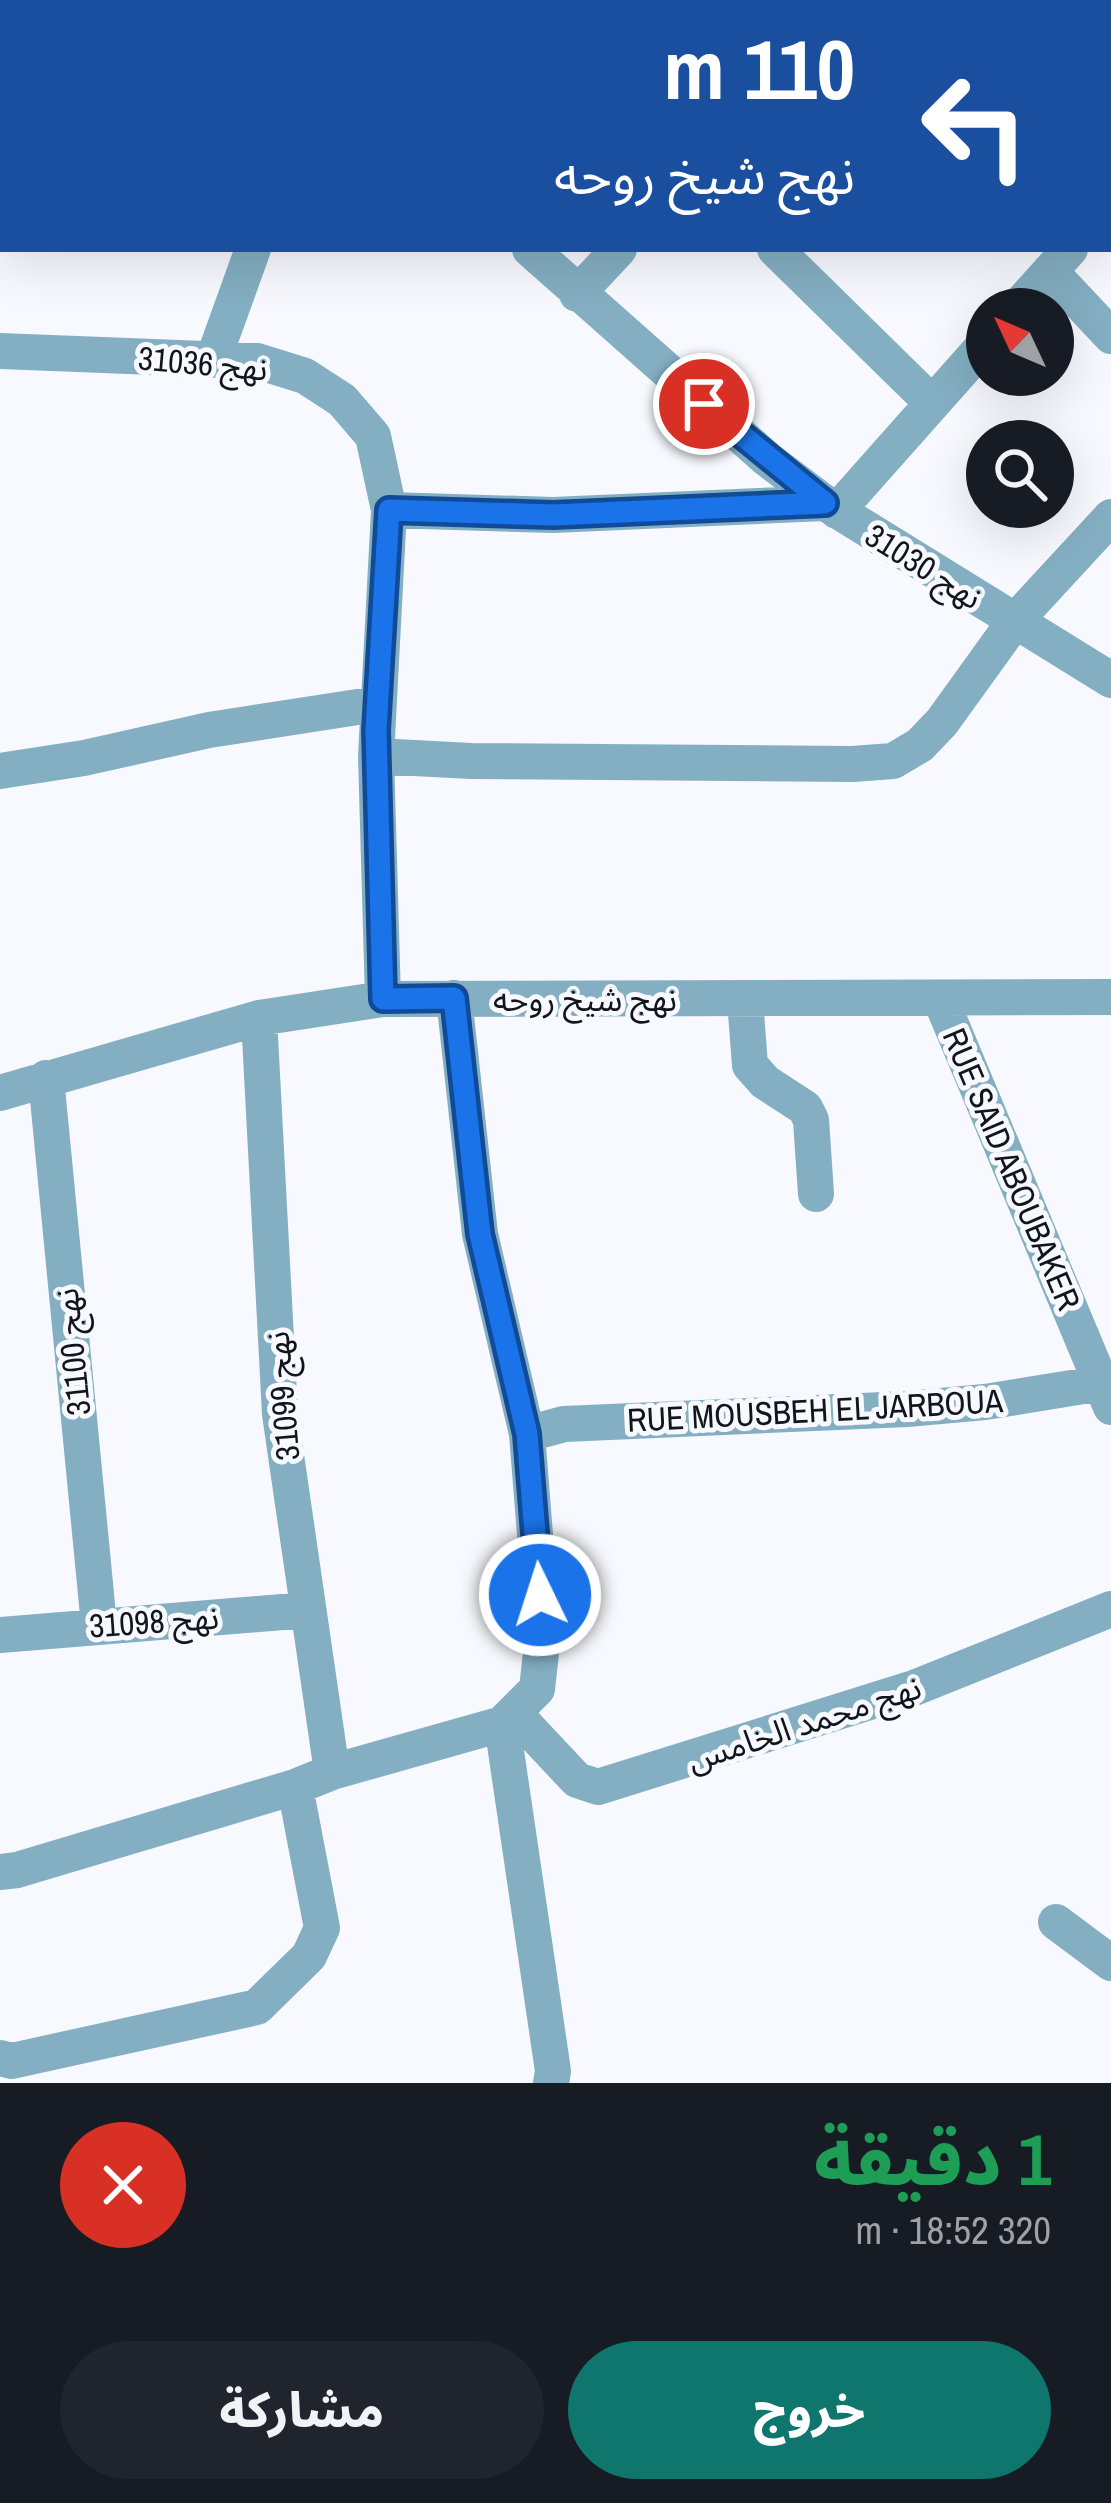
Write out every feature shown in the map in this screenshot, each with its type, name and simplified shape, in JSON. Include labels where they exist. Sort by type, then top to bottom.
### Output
[{"type":"street","points":[[213,361],[252,252]]},
{"type":"street","name":"نهج 31030","points":[[533,252],[767,459],[831,507],[1111,680]]},
{"type":"street","points":[[577,294],[616,252]]},
{"type":"street","points":[[778,252],[932,404]]},
{"type":"street","points":[[1035,288],[1060,260],[1111,336]]},
{"type":"street","name":"نهج 31036","points":[[0,351],[257,361],[305,376],[342,400],[374,436],[389,510],[376,704],[383,999]]},
{"type":"street","points":[[389,510],[553,515],[831,507],[966,365]]},
{"type":"street","points":[[376,756],[495,761],[893,761],[920,745],[941,722],[1014,622],[1111,517]]},
{"type":"street","points":[[0,770],[376,704]]},
{"type":"street","name":"نهج شيخ روحه","points":[[0,1093],[260,1018],[383,999],[1111,997]]},
{"type":"street","points":[[9,1871],[508,1719],[536,1689],[543,1635],[527,1434],[480,1234],[454,998]]},
{"type":"street","name":"RUE SAID ABOUBAKER","points":[[940,998],[1107,1395]]},
{"type":"street","points":[[745,1000],[750,1065],[765,1082],[805,1108],[812,1120],[816,1194]]},
{"type":"street","name":"نهج 31099","points":[[260,1018],[280,1414],[332,1772]]},
{"type":"street","name":"نهج 31100","points":[[46,1078],[98,1625]]},
{"type":"street","name":"RUE MOUSBEH EL JARBOUA","points":[[527,1434],[565,1424],[1107,1395]]},
{"type":"street","name":"نهج 31098","points":[[0,1635],[308,1610]]},
{"type":"street","name":"نهج محمد الخامس","points":[[508,1719],[577,1780],[598,1787],[914,1688],[1111,1610]]},
{"type":"street","points":[[508,1719],[551,2083]]},
{"type":"street","points":[[0,2058],[12,2061],[257,2007],[309,1956],[322,1928],[295,1787]]},
{"type":"street","points":[[1056,1922],[1111,1963]]},
{"type":"route","points":[[540,1595],[527,1434],[480,1234],[454,998],[383,999],[376,704],[389,510],[553,515],[825,503],[704,404]]}]
